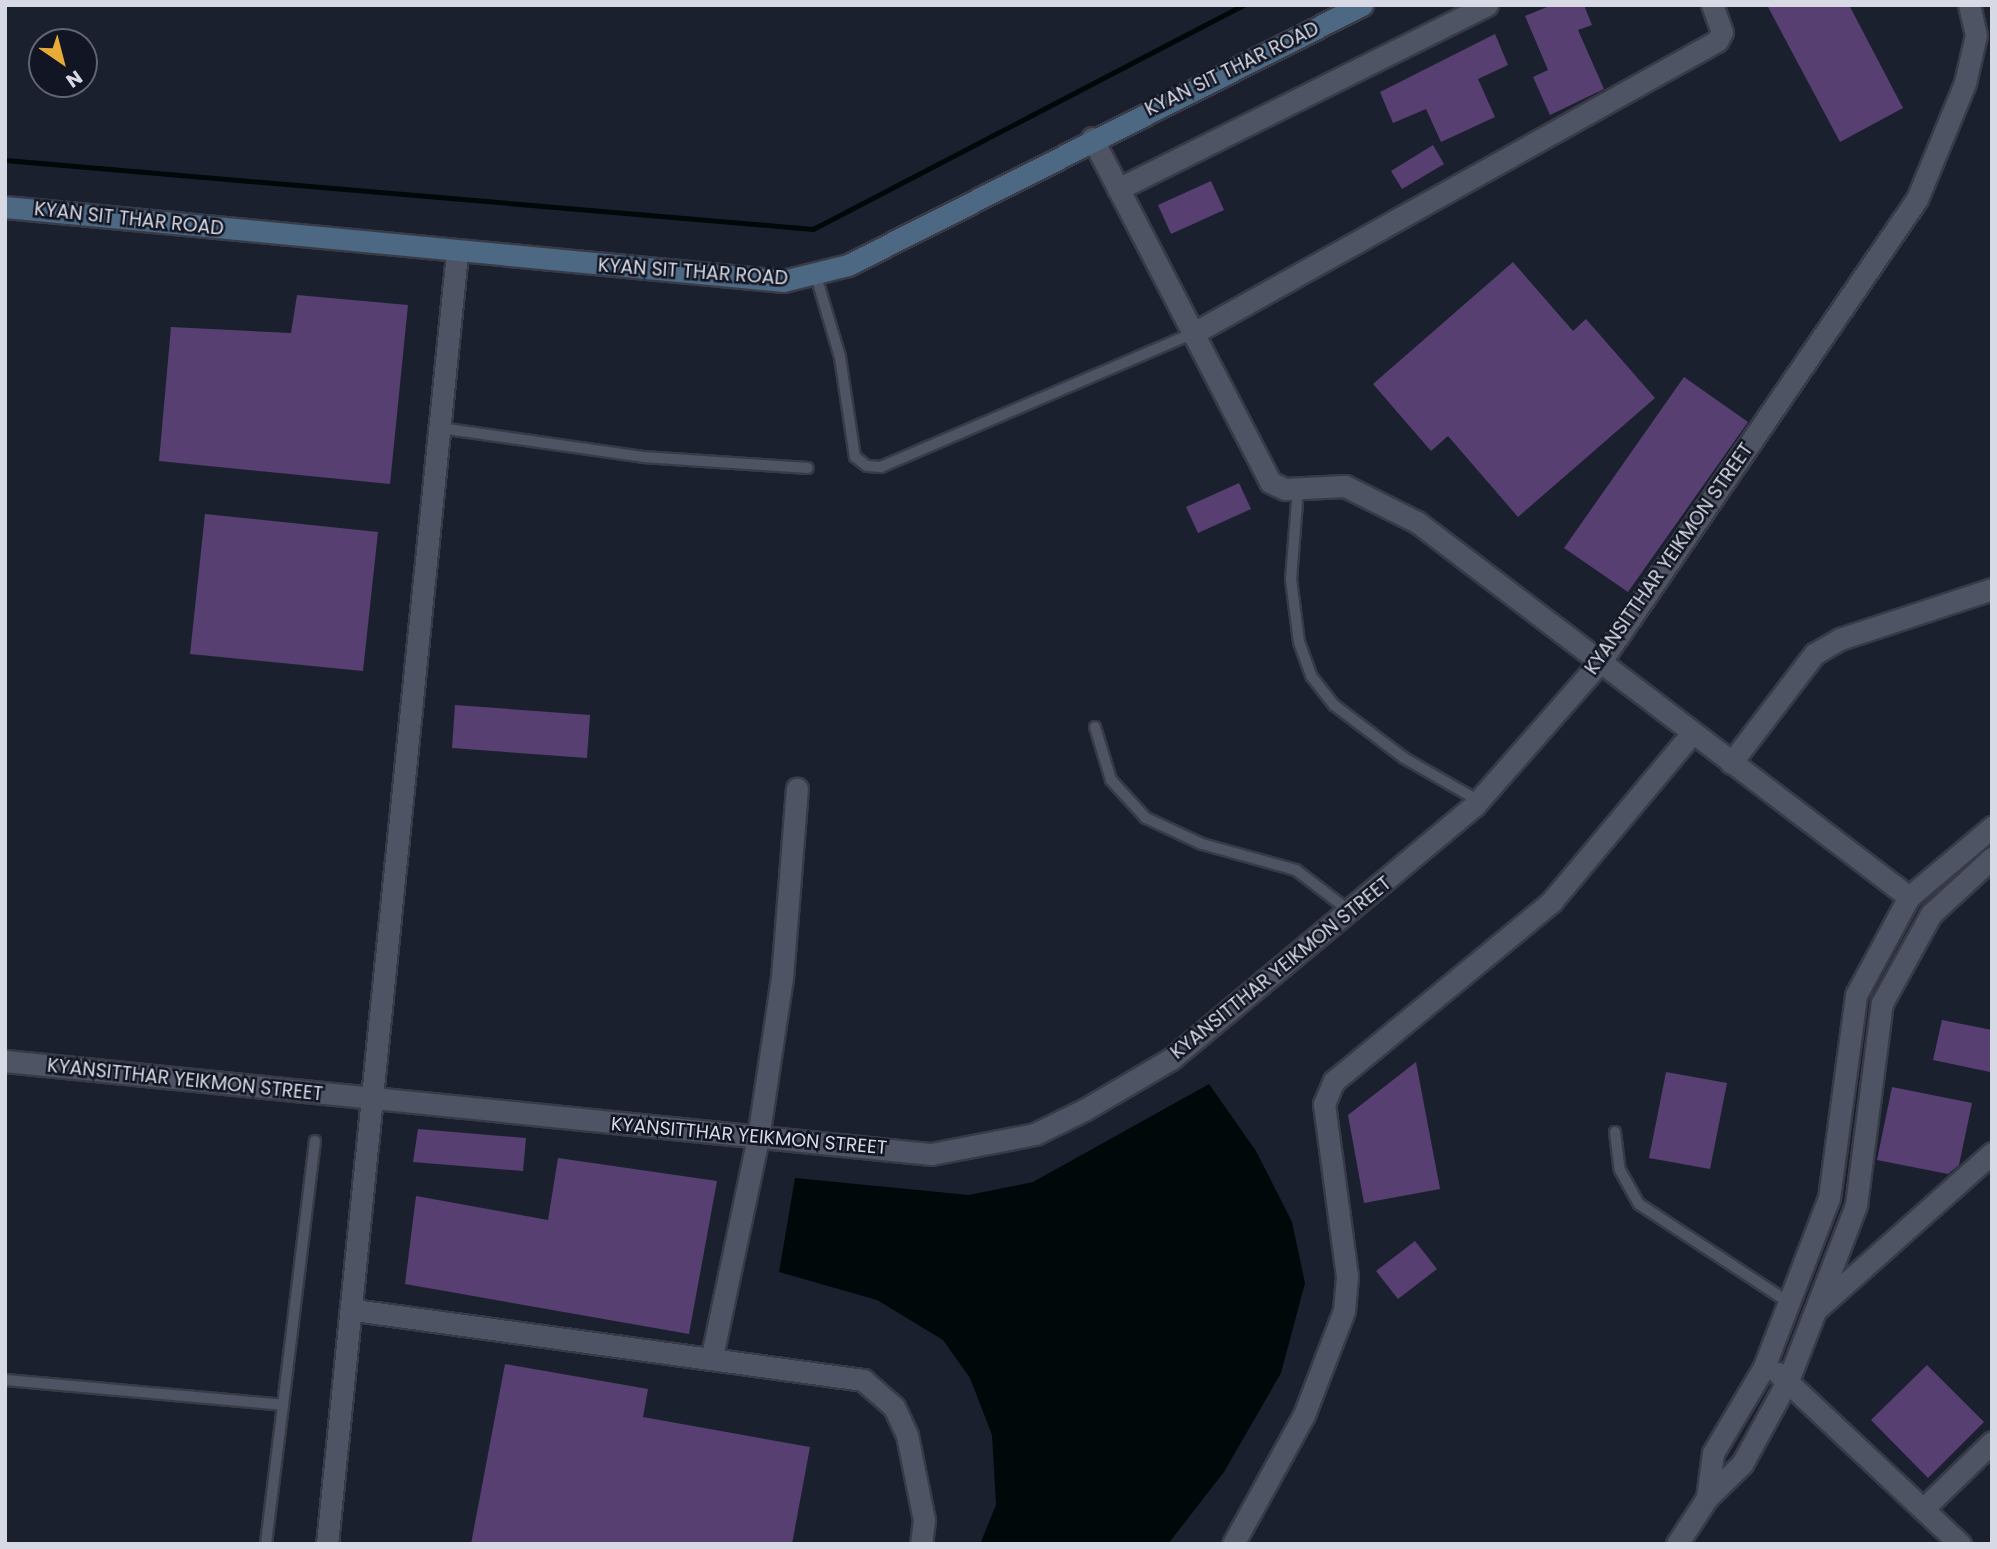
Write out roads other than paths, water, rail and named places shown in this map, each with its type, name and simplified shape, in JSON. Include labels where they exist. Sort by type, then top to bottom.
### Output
[{"type":"main road","name":"KYAN SIT THAR ROAD","points":[[5,207],[783,281],[816,276],[1362,5]]},
{"type":"street","points":[[1118,189],[1486,5]]},
{"type":"street","points":[[1192,334],[1717,41],[1722,32],[1712,5]]},
{"type":"street","name":"KYANSITTHAR YEIKMON STREET","points":[[5,1061],[931,1154],[1035,1135],[1171,1059],[1351,912],[1479,801],[1601,661],[1917,200],[1965,83],[1976,36],[1969,5]]},
{"type":"street","points":[[1092,138],[1270,482],[1298,489],[1345,486],[1417,522],[1909,897]]},
{"type":"street","points":[[327,1544],[376,1100],[457,252]]},
{"type":"street","points":[[1731,763],[1814,654],[1992,589]]},
{"type":"street","points":[[1233,1544],[1304,1415],[1344,1311],[1347,1276],[1324,1104],[1334,1081],[1552,901],[1692,733]]},
{"type":"street","points":[[712,1356],[758,1138],[782,978],[797,789]]},
{"type":"street","points":[[1707,1497],[1713,1453],[1764,1367],[1829,1198],[1856,995],[1909,897],[1992,827]]},
{"type":"street","points":[[1677,1544],[1707,1497],[1742,1464],[1789,1378],[1856,1205],[1882,1003],[1931,914],[1991,859]]},
{"type":"street","points":[[1814,1311],[1992,1153]]},
{"type":"street","points":[[354,1310],[712,1356],[863,1380],[894,1407],[916,1473],[924,1520],[920,1544]]},
{"type":"street","points":[[1764,1367],[1789,1378],[1960,1544]]},
{"type":"street","points":[[1924,1508],[1992,1442]]},
{"type":"lane","points":[[816,276],[840,357],[855,457],[867,466],[881,467],[1192,334]]},
{"type":"lane","points":[[440,428],[643,457],[808,468]]},
{"type":"lane","points":[[1298,489],[1291,579],[1299,642],[1312,677],[1334,705],[1404,758],[1479,801]]},
{"type":"lane","points":[[1095,727],[1111,780],[1146,818],[1202,844],[1296,870],[1351,912]]},
{"type":"lane","points":[[1615,1132],[1619,1170],[1639,1204],[1788,1302]]},
{"type":"lane","points":[[266,1544],[315,1141]]},
{"type":"lane","points":[[5,1380],[283,1405]]},
{"type":"waterway","points":[[5,160],[813,229],[1244,5]]}]
